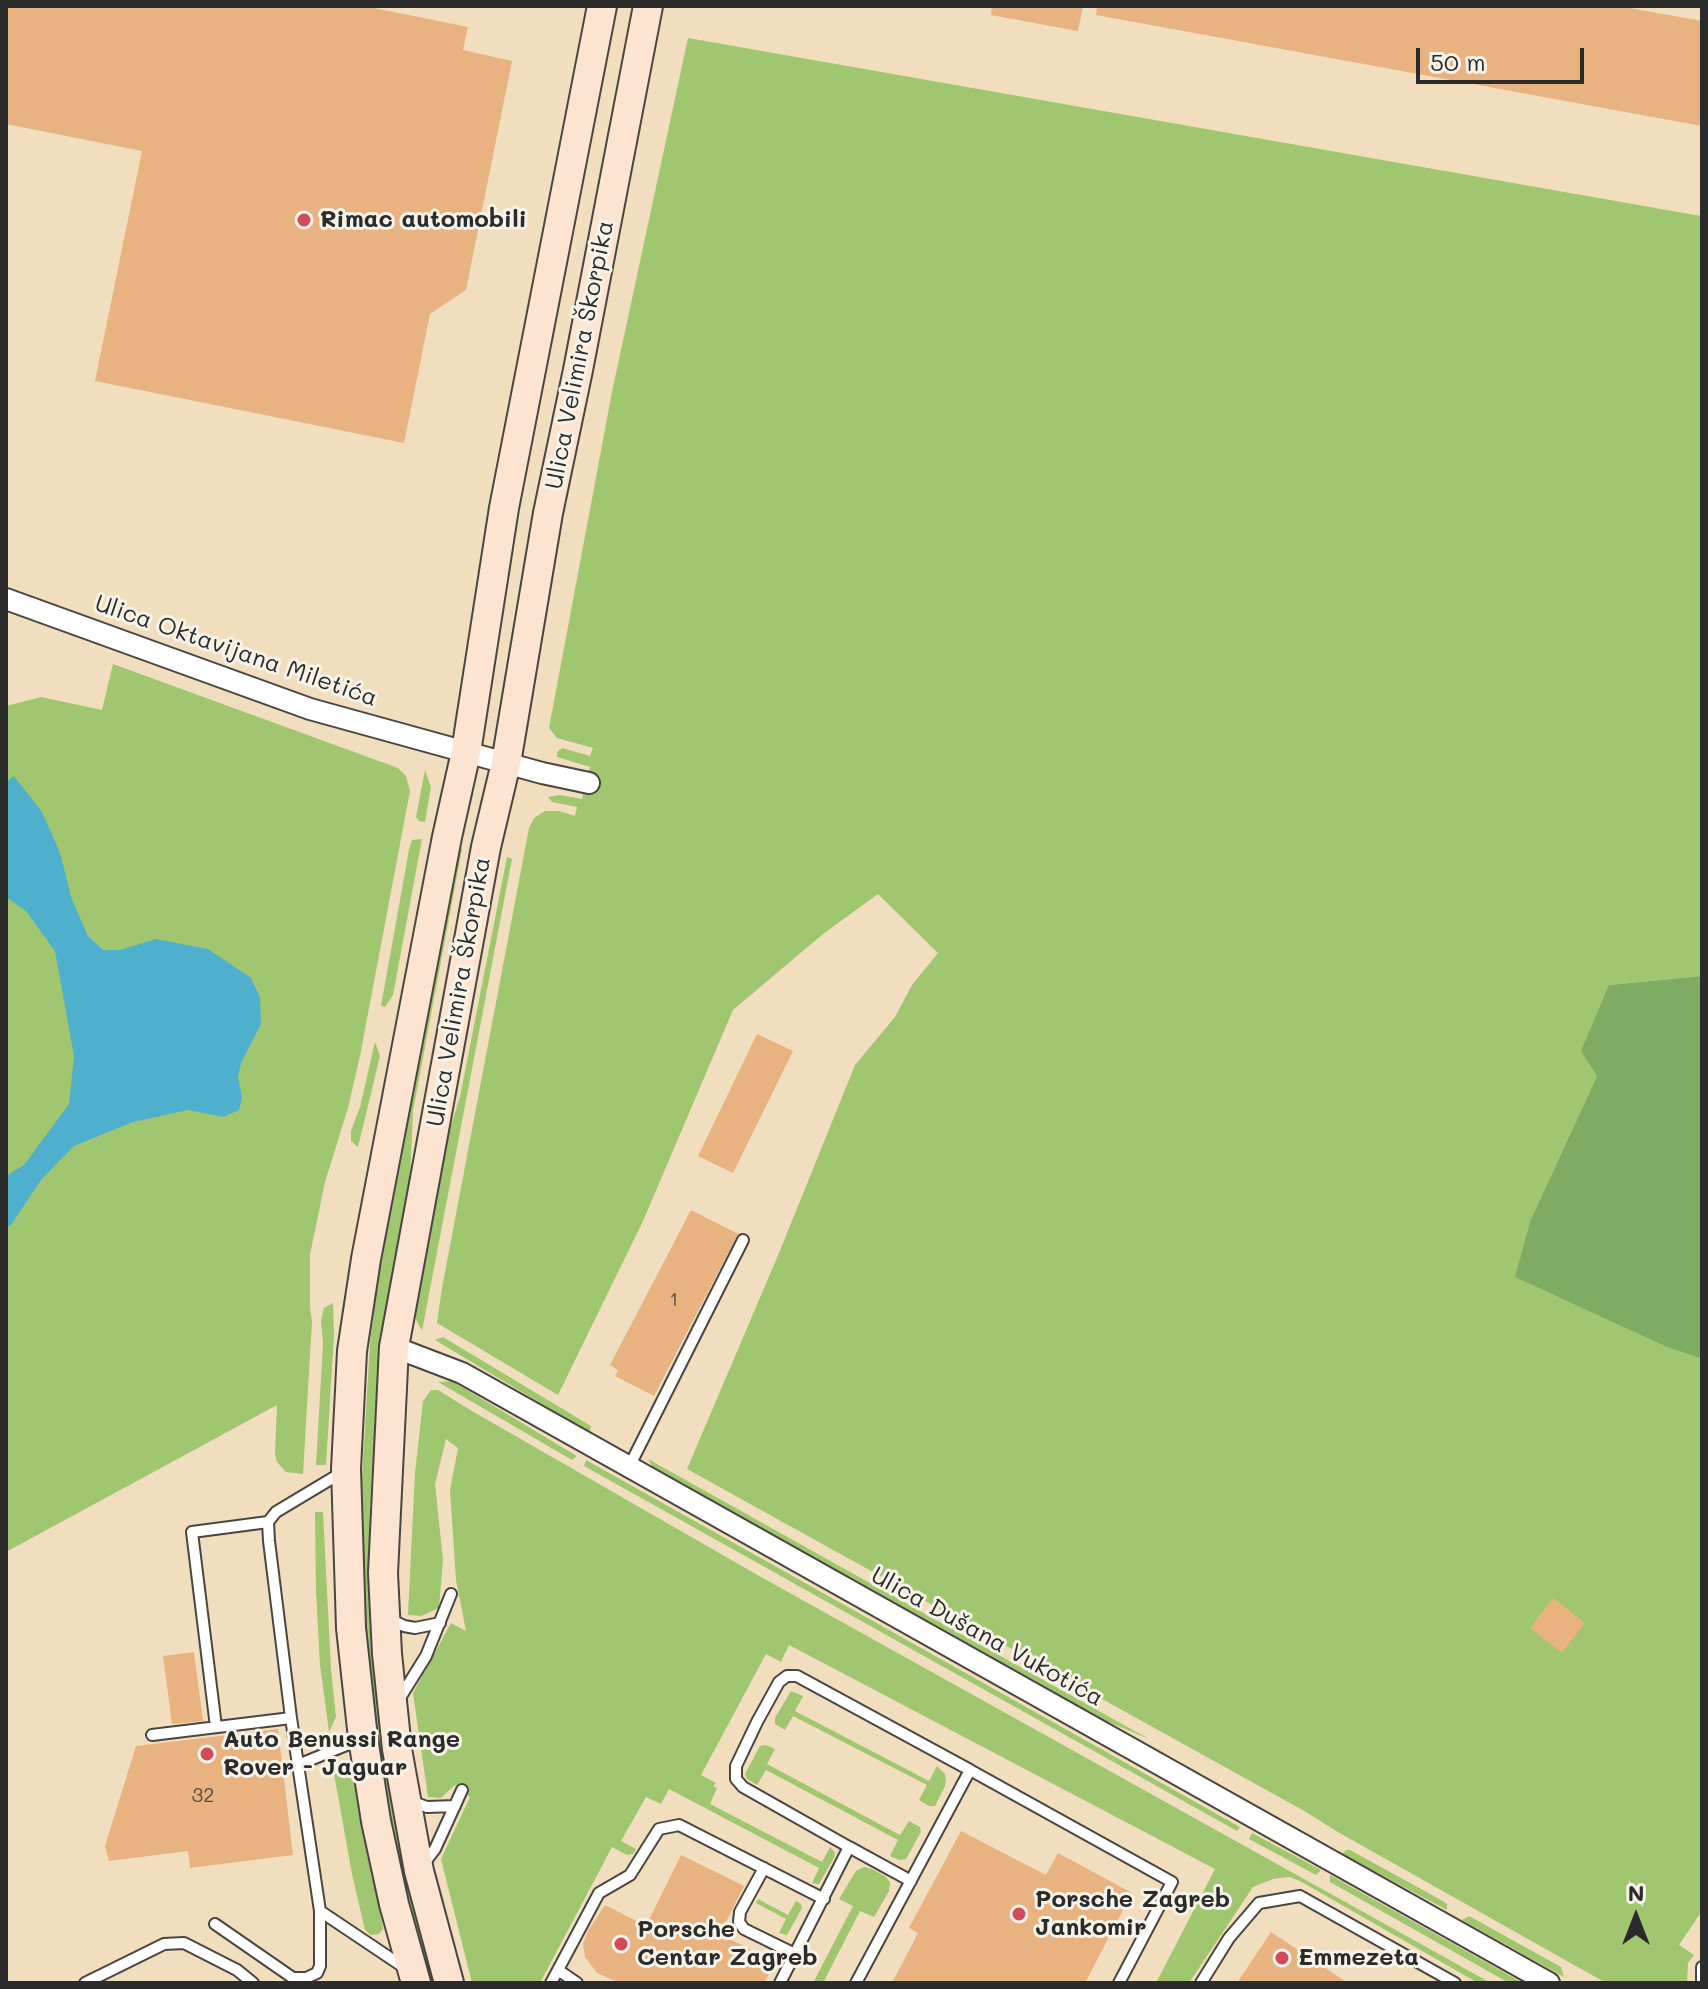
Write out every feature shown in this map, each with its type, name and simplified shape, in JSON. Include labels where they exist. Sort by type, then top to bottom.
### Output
[{"type":"main road","name":"Ulica Velimira Škorpika","points":[[414,1979],[376,1821],[351,1628],[346,1469],[352,1351],[366,1259],[466,752],[504,508],[602,6]]},
{"type":"main road","name":"Ulica Velimira Škorpika","points":[[449,1983],[419,1871],[392,1709],[383,1573],[394,1347],[486,847],[506,763],[548,513],[648,6]]},
{"type":"street","name":"Ulica Oktavijana Miletića","points":[[6,599],[310,709],[589,783]]},
{"type":"street","name":"Ulica Dušana Vukotića","points":[[394,1347],[462,1373],[1549,1983]]},
{"type":"lane","points":[[629,1467],[743,1240]]},
{"type":"lane","points":[[216,1727],[192,1532],[268,1522],[276,1512],[346,1469]]},
{"type":"lane","points":[[215,1924],[293,1978],[306,1978],[317,1973],[320,1966],[320,1911],[291,1718],[268,1522]]},
{"type":"lane","points":[[392,1709],[426,1656],[451,1594]]},
{"type":"lane","points":[[385,1616],[415,1628],[440,1623]]},
{"type":"lane","points":[[911,1881],[743,1787],[736,1779],[736,1766],[757,1722],[779,1682],[787,1676],[797,1676],[1172,1882],[1119,1983]]},
{"type":"lane","points":[[152,1735],[291,1718]]},
{"type":"lane","points":[[298,1765],[363,1738]]},
{"type":"lane","points":[[856,1983],[970,1770]]},
{"type":"lane","points":[[419,1871],[435,1849],[462,1790]]},
{"type":"lane","points":[[406,1799],[427,1807],[455,1806]]},
{"type":"lane","points":[[551,1983],[599,1893],[630,1875],[659,1829],[679,1825],[824,1899]]},
{"type":"lane","points":[[780,1983],[849,1847]]},
{"type":"lane","points":[[764,1868],[740,1912],[739,1922],[744,1929],[795,1954]]},
{"type":"lane","points":[[1201,1983],[1229,1938],[1259,1903],[1300,1896],[1455,1983]]},
{"type":"lane","points":[[320,1911],[414,1979]]},
{"type":"lane","points":[[85,1983],[104,1979],[164,1944],[184,1943],[237,1970],[253,1983]]},
{"type":"lane","points":[[1702,1967],[1702,1983]]},
{"type":"lane","points":[[558,1970],[577,1983]]},
{"type":"green space","points":[[688,38],[1701,216],[1702,976],[1609,985],[1597,1076],[1531,1219],[1667,1347],[1702,1359],[1702,1911],[1679,1945],[1694,1955],[1688,1963],[1687,1983],[1606,1983],[1306,1812],[687,1469],[855,1065],[895,1017],[912,985],[938,953],[878,894],[823,934],[733,1010],[643,1221],[558,1395],[437,1323],[529,828],[534,818],[545,811],[575,816],[577,807],[552,802],[548,797],[560,795],[582,799],[590,767],[557,757],[557,752],[562,748],[590,756],[593,748],[557,738],[549,728],[612,392]]},
{"type":"green space","points":[[113,664],[398,768],[406,776],[410,791],[360,1056],[325,1182],[310,1255],[312,1321],[303,1474],[286,1472],[277,1462],[277,1405],[6,1552],[6,706],[41,697],[102,710]]},
{"type":"green space","points":[[425,770],[431,787],[425,822],[416,817]]},
{"type":"green space","points":[[422,839],[393,995],[385,1007],[381,1006],[409,850],[412,840]]},
{"type":"green space","points":[[458,848],[462,849],[413,1111],[410,1180],[379,1364],[370,1509],[373,1634],[437,1983],[426,1983],[396,1866],[376,1752],[365,1638],[360,1511],[370,1344],[384,1228]]},
{"type":"green space","points":[[507,857],[512,859],[422,1331],[411,1310],[441,1158],[460,1097]]},
{"type":"green space","points":[[1702,976],[1702,1359],[1667,1347],[1515,1277],[1531,1219],[1597,1076],[1581,1051],[1609,985]]},
{"type":"green space","points":[[375,1042],[380,1056],[358,1147],[351,1141],[351,1131],[360,1107]]},
{"type":"green space","points":[[333,1303],[326,1465],[316,1465],[323,1343],[321,1321],[324,1308]]},
{"type":"green space","points":[[443,1337],[591,1426],[590,1433],[435,1340]]},
{"type":"green space","points":[[452,1381],[577,1456],[572,1460],[438,1382]]},
{"type":"green space","points":[[431,1390],[438,1390],[761,1577],[1491,1983],[1478,1983],[1289,1877],[1253,1887],[1189,1983],[1156,1983],[1215,1869],[789,1645],[781,1662],[766,1654],[701,1775],[716,1783],[710,1804],[822,1862],[830,1847],[835,1856],[819,1884],[812,1883],[819,1868],[669,1789],[661,1804],[646,1797],[621,1841],[636,1849],[633,1854],[627,1855],[612,1847],[540,1983],[472,1983],[441,1859],[470,1797],[455,1785],[441,1798],[428,1797],[413,1693],[451,1623],[466,1631],[456,1580],[450,1490],[458,1448],[446,1439],[435,1484],[443,1560],[439,1608],[421,1616],[408,1615],[415,1473],[423,1401]]},
{"type":"green space","points":[[648,1459],[1149,1739],[1099,1718],[680,1487],[655,1471]]},
{"type":"green space","points":[[586,1460],[1240,1827],[1237,1831],[584,1466]]},
{"type":"green space","points":[[315,1512],[323,1512],[336,1717],[329,1732],[320,1665]]},
{"type":"green space","points":[[791,1691],[803,1696],[795,1711],[929,1781],[937,1766],[946,1779],[935,1806],[919,1800],[927,1785],[793,1716],[785,1730],[775,1724],[775,1718]]},
{"type":"green space","points":[[760,1746],[775,1749],[767,1764],[900,1835],[909,1821],[920,1827],[921,1832],[906,1859],[890,1856],[898,1840],[766,1770],[757,1785],[747,1779],[745,1774]]},
{"type":"green space","points":[[341,1763],[353,1771],[381,1915],[383,1929],[379,1934],[371,1935],[365,1930],[352,1874],[333,1768]]},
{"type":"green space","points":[[1252,1833],[1321,1870],[1316,1875],[1249,1839]]},
{"type":"green space","points":[[1346,1850],[1441,1900],[1447,1904],[1447,1910],[1342,1854]]},
{"type":"green space","points":[[864,1867],[885,1876],[890,1882],[889,1891],[874,1917],[860,1911],[823,1983],[813,1983],[853,1906],[839,1899],[856,1871]]},
{"type":"green space","points":[[1330,1875],[1523,1983],[1509,1983],[1330,1882]]},
{"type":"green space","points":[[758,1899],[788,1915],[796,1901],[801,1904],[802,1908],[787,1935],[779,1933],[786,1919],[756,1903]]},
{"type":"green space","points":[[1469,1916],[1561,1967],[1564,1977],[1462,1920]]},
{"type":"water","points":[[14,776],[42,812],[60,853],[72,900],[88,936],[103,950],[120,950],[156,939],[208,949],[251,978],[260,997],[261,1024],[241,1063],[238,1077],[242,1097],[239,1110],[223,1117],[188,1110],[133,1122],[74,1146],[41,1180],[6,1228],[6,1176],[24,1165],[69,1104],[74,1056],[55,951],[26,911],[6,897],[6,782]]},
{"type":"building","name":"Rimac automobili","points":[[6,6],[364,6],[468,27],[463,50],[512,61],[466,290],[430,314],[404,443],[95,381],[142,151],[6,124]]},
{"type":"building","points":[[992,6],[1083,6],[1078,31],[991,15]]},
{"type":"building","points":[[1097,6],[1618,6],[1702,21],[1702,126],[1096,15]]},
{"type":"building","points":[[757,1034],[793,1051],[733,1173],[698,1156]]},
{"type":"building","points":[[691,1210],[738,1234],[654,1396],[615,1376],[618,1370],[610,1365]]},
{"type":"building","points":[[1553,1598],[1585,1623],[1562,1653],[1530,1628]]},
{"type":"building","points":[[194,1652],[203,1721],[172,1724],[163,1656]]},
{"type":"building","points":[[278,1729],[293,1855],[190,1868],[188,1851],[109,1861],[105,1846],[136,1746]]},
{"type":"building","name":"Porsche Zagreb Jankomir","points":[[961,1831],[1046,1875],[1058,1853],[1132,1893],[1085,1983],[892,1983],[918,1933],[909,1928]]},
{"type":"building","points":[[681,1855],[744,1886],[720,1934],[775,1962],[764,1983],[620,1983],[597,1973],[585,1957],[583,1944],[588,1931],[605,1905],[646,1926]]},
{"type":"building","name":"Emmezeta","points":[[1271,1932],[1348,1983],[1237,1983]]},
{"type":"place","name":"Rimac automobili","points":[[304,220]]},
{"type":"place","name":"Auto Benussi Range Rover - Jaguar","points":[[207,1754]]},
{"type":"place","name":"Porsche Zagreb Jankomir","points":[[1019,1914]]},
{"type":"place","name":"Porsche Centar Zagreb","points":[[621,1944]]},
{"type":"place","name":"Emmezeta","points":[[1282,1958]]}]
